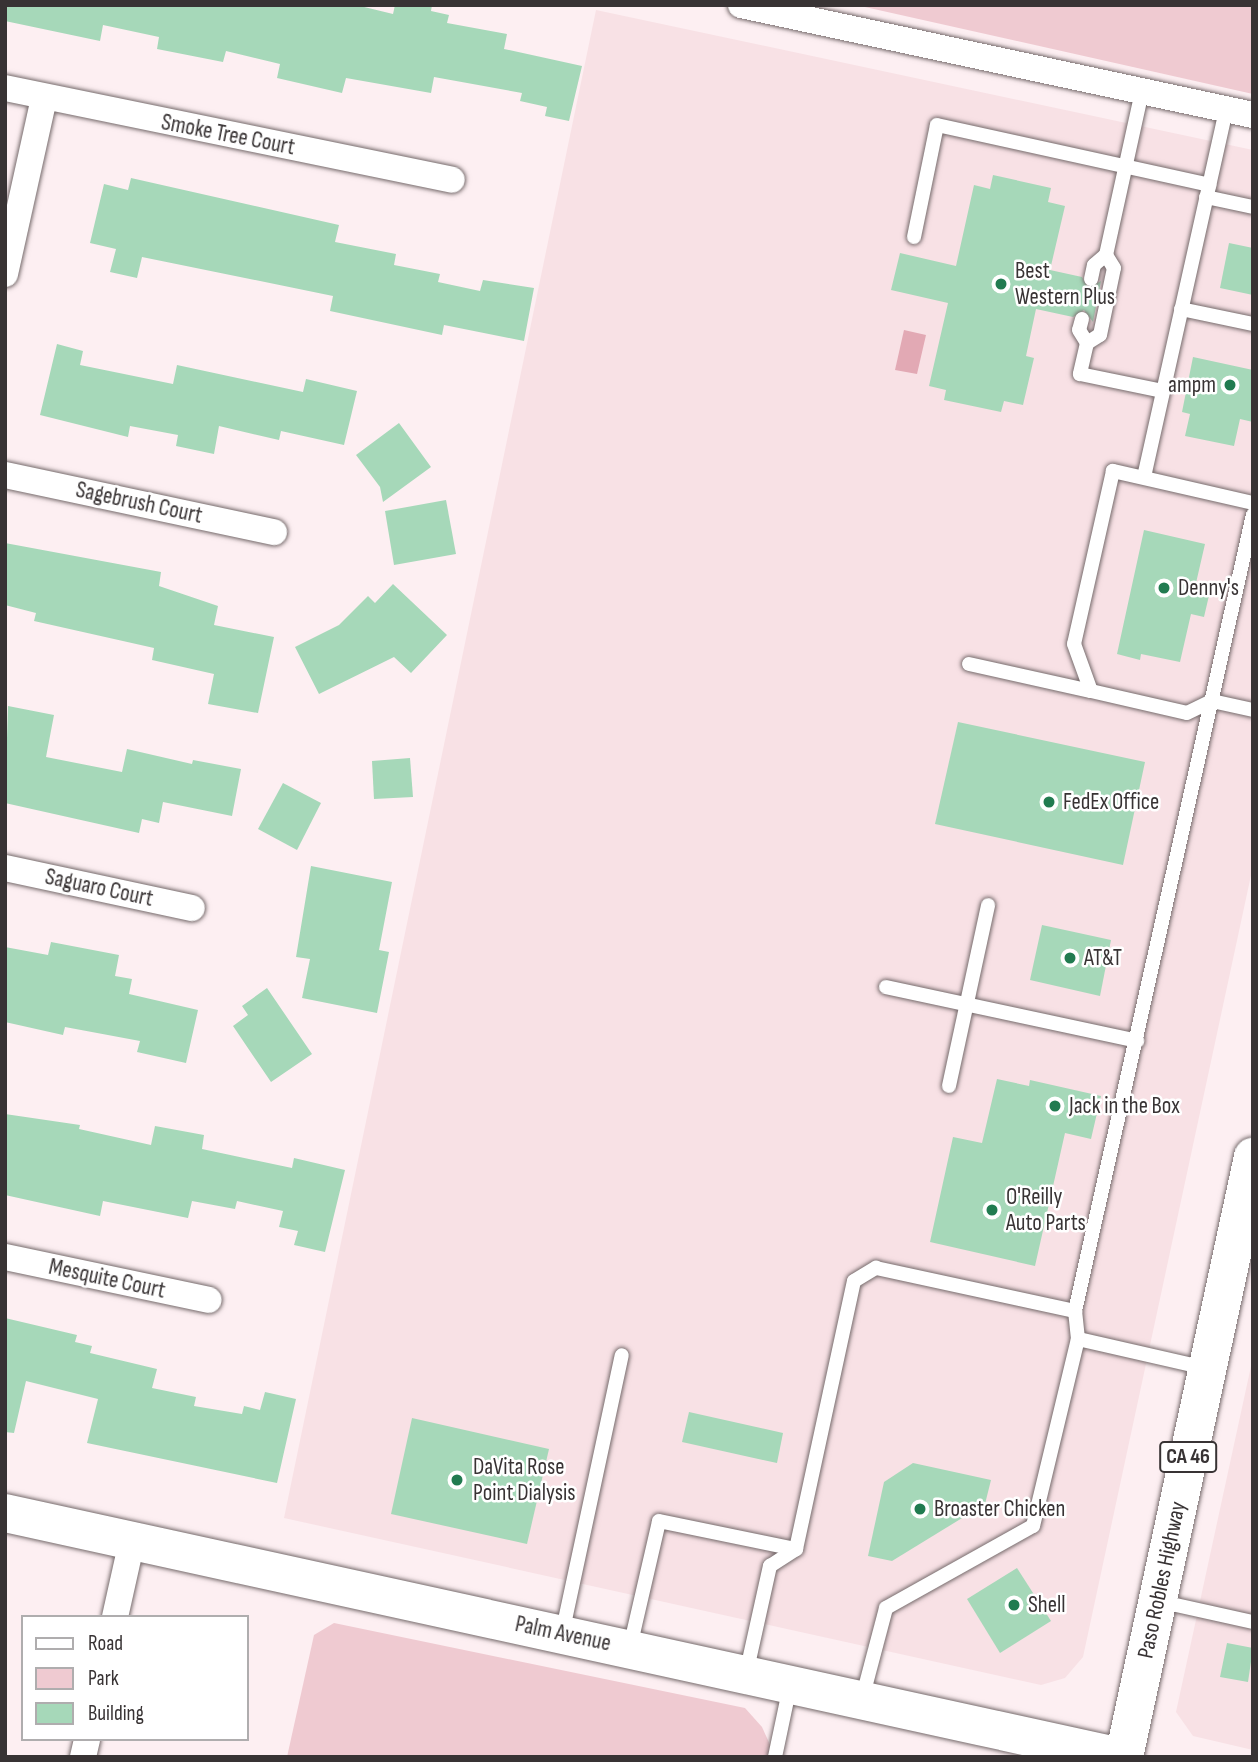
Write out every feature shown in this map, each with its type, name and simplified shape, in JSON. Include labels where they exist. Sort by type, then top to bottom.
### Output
[{"type":"main road","name":"Paso Robles Highway","points":[[1122,1757],[1253,1157]]},
{"type":"main road","name":"Palm Avenue","points":[[5,1513],[1122,1757]]},
{"type":"street","points":[[741,5],[1253,115]]},
{"type":"street","name":"Smoke Tree Court","points":[[5,88],[452,180]]},
{"type":"street","points":[[5,274],[44,98]]},
{"type":"street","name":"Sagebrush Court","points":[[5,475],[274,532]]},
{"type":"street","name":"Saguaro Court","points":[[5,868],[192,908]]},
{"type":"street","name":"Mesquite Court","points":[[5,1257],[209,1300]]},
{"type":"street","points":[[115,1615],[132,1541]]},
{"type":"lane","points":[[1091,279],[1094,265],[1106,255],[1142,91]]},
{"type":"lane","points":[[1144,477],[1226,110]]},
{"type":"lane","points":[[914,237],[937,125],[1125,167],[1253,206]]},
{"type":"lane","points":[[1087,343],[1100,335],[1114,268],[1106,255]]},
{"type":"lane","points":[[1181,309],[1253,324]]},
{"type":"lane","points":[[1082,319],[1079,330],[1087,343],[1080,374],[1163,391]]},
{"type":"lane","points":[[1091,691],[1074,644],[1113,471],[1253,503]]},
{"type":"lane","points":[[862,1700],[886,1608],[1032,1526],[1078,1339],[1075,1311],[1253,516]]},
{"type":"lane","points":[[969,664],[1187,713],[1212,701],[1253,710]]},
{"type":"lane","points":[[950,1086],[988,905]]},
{"type":"lane","points":[[886,987],[1137,1041]]},
{"type":"lane","points":[[746,1674],[770,1566],[796,1549],[853,1281],[876,1268],[1075,1311]]},
{"type":"lane","points":[[1078,1339],[1207,1368]]},
{"type":"lane","points":[[562,1634],[622,1355]]},
{"type":"lane","points":[[630,1648],[659,1521],[796,1549]]},
{"type":"lane","points":[[1157,1601],[1253,1622]]},
{"type":"lane","points":[[775,1757],[790,1685]]},
{"type":"shaded area","points":[[596,10],[1253,150],[1253,866],[1083,1657],[1065,1678],[1041,1685],[284,1518]]},
{"type":"shaded area","points":[[904,330],[926,335],[917,374],[895,370]]},
{"type":"shaded area","points":[[1253,1357],[1253,1750],[1193,1736],[1176,1712]]},
{"type":"green space","points":[[856,5],[1253,5],[1253,94]]},
{"type":"green space","points":[[334,1623],[745,1708],[762,1727],[771,1747],[768,1757],[287,1757],[314,1635]]},
{"type":"building","points":[[5,5],[356,5],[393,14],[395,5],[432,5],[431,11],[449,15],[447,23],[507,34],[504,49],[582,66],[569,121],[545,116],[547,107],[520,101],[522,93],[434,77],[431,93],[346,78],[342,93],[277,78],[280,64],[226,51],[223,62],[157,49],[159,37],[103,25],[100,41],[5,21]]},
{"type":"building","points":[[993,175],[1051,188],[1048,202],[1065,206],[1050,270],[1082,277],[1088,288],[1101,281],[1093,322],[1084,310],[1073,317],[1036,309],[1026,356],[1034,358],[1023,405],[1004,401],[1001,412],[944,400],[946,390],[929,386],[948,303],[891,290],[900,253],[956,266],[974,185],[990,189]]},
{"type":"building","points":[[131,178],[339,225],[335,242],[396,254],[394,265],[440,274],[438,282],[480,291],[483,280],[534,288],[524,341],[444,325],[442,335],[330,311],[333,296],[142,257],[137,278],[110,272],[116,249],[90,243],[104,184],[128,190]]},
{"type":"building","points":[[1229,243],[1253,248],[1253,295],[1220,288]]},
{"type":"building","points":[[57,344],[83,351],[80,365],[173,384],[177,365],[303,392],[306,379],[357,391],[344,445],[281,431],[279,440],[219,426],[214,454],[176,446],[178,435],[130,426],[128,437],[40,415]]},
{"type":"building","points":[[1193,357],[1253,370],[1253,422],[1240,419],[1234,446],[1185,436],[1190,414],[1182,412]]},
{"type":"building","points":[[399,423],[431,467],[383,502],[380,487],[356,455]]},
{"type":"building","points":[[446,500],[456,554],[394,565],[385,511]]},
{"type":"building","points":[[1144,530],[1205,544],[1196,583],[1211,587],[1204,617],[1191,614],[1180,662],[1141,654],[1140,660],[1117,654]]},
{"type":"building","points":[[5,543],[161,572],[159,586],[218,606],[214,625],[274,637],[258,713],[208,704],[214,674],[152,660],[154,648],[34,621],[36,613],[5,605]]},
{"type":"building","points":[[393,584],[447,635],[411,673],[394,657],[319,694],[295,647],[339,625],[368,596],[375,603]]},
{"type":"building","points":[[8,706],[54,715],[46,757],[122,772],[127,749],[192,764],[193,760],[241,769],[232,816],[163,802],[159,823],[142,819],[139,833],[5,803]]},
{"type":"building","points":[[958,722],[1145,762],[1123,865],[935,824]]},
{"type":"building","points":[[410,758],[413,797],[374,799],[372,761]]},
{"type":"building","points":[[283,783],[321,803],[297,850],[258,829]]},
{"type":"building","points":[[311,866],[392,882],[379,950],[389,952],[377,1013],[302,998],[310,959],[296,957]]},
{"type":"building","points":[[1042,925],[1111,940],[1100,996],[1030,980]]},
{"type":"building","points":[[51,942],[119,955],[115,976],[132,979],[129,994],[198,1010],[186,1063],[137,1052],[140,1041],[65,1027],[63,1035],[5,1022],[5,947],[48,955]]},
{"type":"building","points":[[267,988],[312,1054],[271,1082],[233,1026],[248,1015],[242,1006]]},
{"type":"building","points":[[997,1079],[1029,1086],[1030,1080],[1101,1096],[1091,1139],[1065,1133],[1035,1266],[930,1242],[953,1137],[982,1143]]},
{"type":"building","points":[[5,1114],[80,1125],[79,1129],[151,1145],[155,1126],[204,1135],[202,1149],[292,1168],[294,1158],[345,1170],[325,1252],[294,1245],[298,1231],[279,1227],[283,1211],[237,1201],[235,1209],[192,1201],[188,1218],[103,1201],[100,1216],[5,1195]]},
{"type":"building","points":[[5,1318],[77,1335],[75,1342],[92,1346],[90,1353],[157,1369],[152,1388],[196,1397],[194,1406],[242,1414],[244,1406],[260,1410],[265,1392],[296,1399],[277,1483],[87,1443],[98,1399],[26,1381],[14,1433],[5,1432]]},
{"type":"building","points":[[689,1412],[783,1433],[777,1463],[682,1442]]},
{"type":"building","points":[[412,1418],[549,1449],[527,1544],[391,1514]]},
{"type":"building","points":[[913,1463],[991,1480],[985,1504],[892,1561],[868,1556],[884,1482]]},
{"type":"building","points":[[1017,1568],[1051,1621],[1000,1653],[967,1599]]},
{"type":"building","points":[[1227,1643],[1253,1648],[1248,1682],[1220,1677]]},
{"type":"place","name":"Best Western Plus","points":[[1001,284]]},
{"type":"place","name":"ampm","points":[[1230,385]]},
{"type":"place","name":"Denny's","points":[[1164,588]]},
{"type":"place","name":"FedEx Office","points":[[1049,802]]},
{"type":"place","name":"AT&T","points":[[1070,958]]},
{"type":"place","name":"Jack in the Box","points":[[1055,1106]]},
{"type":"place","name":"O'Reilly Auto Parts","points":[[992,1210]]},
{"type":"place","name":"DaVita Rose Point Dialysis","points":[[457,1480]]},
{"type":"place","name":"Broaster Chicken","points":[[920,1509]]},
{"type":"place","name":"Shell","points":[[1014,1605]]}]
